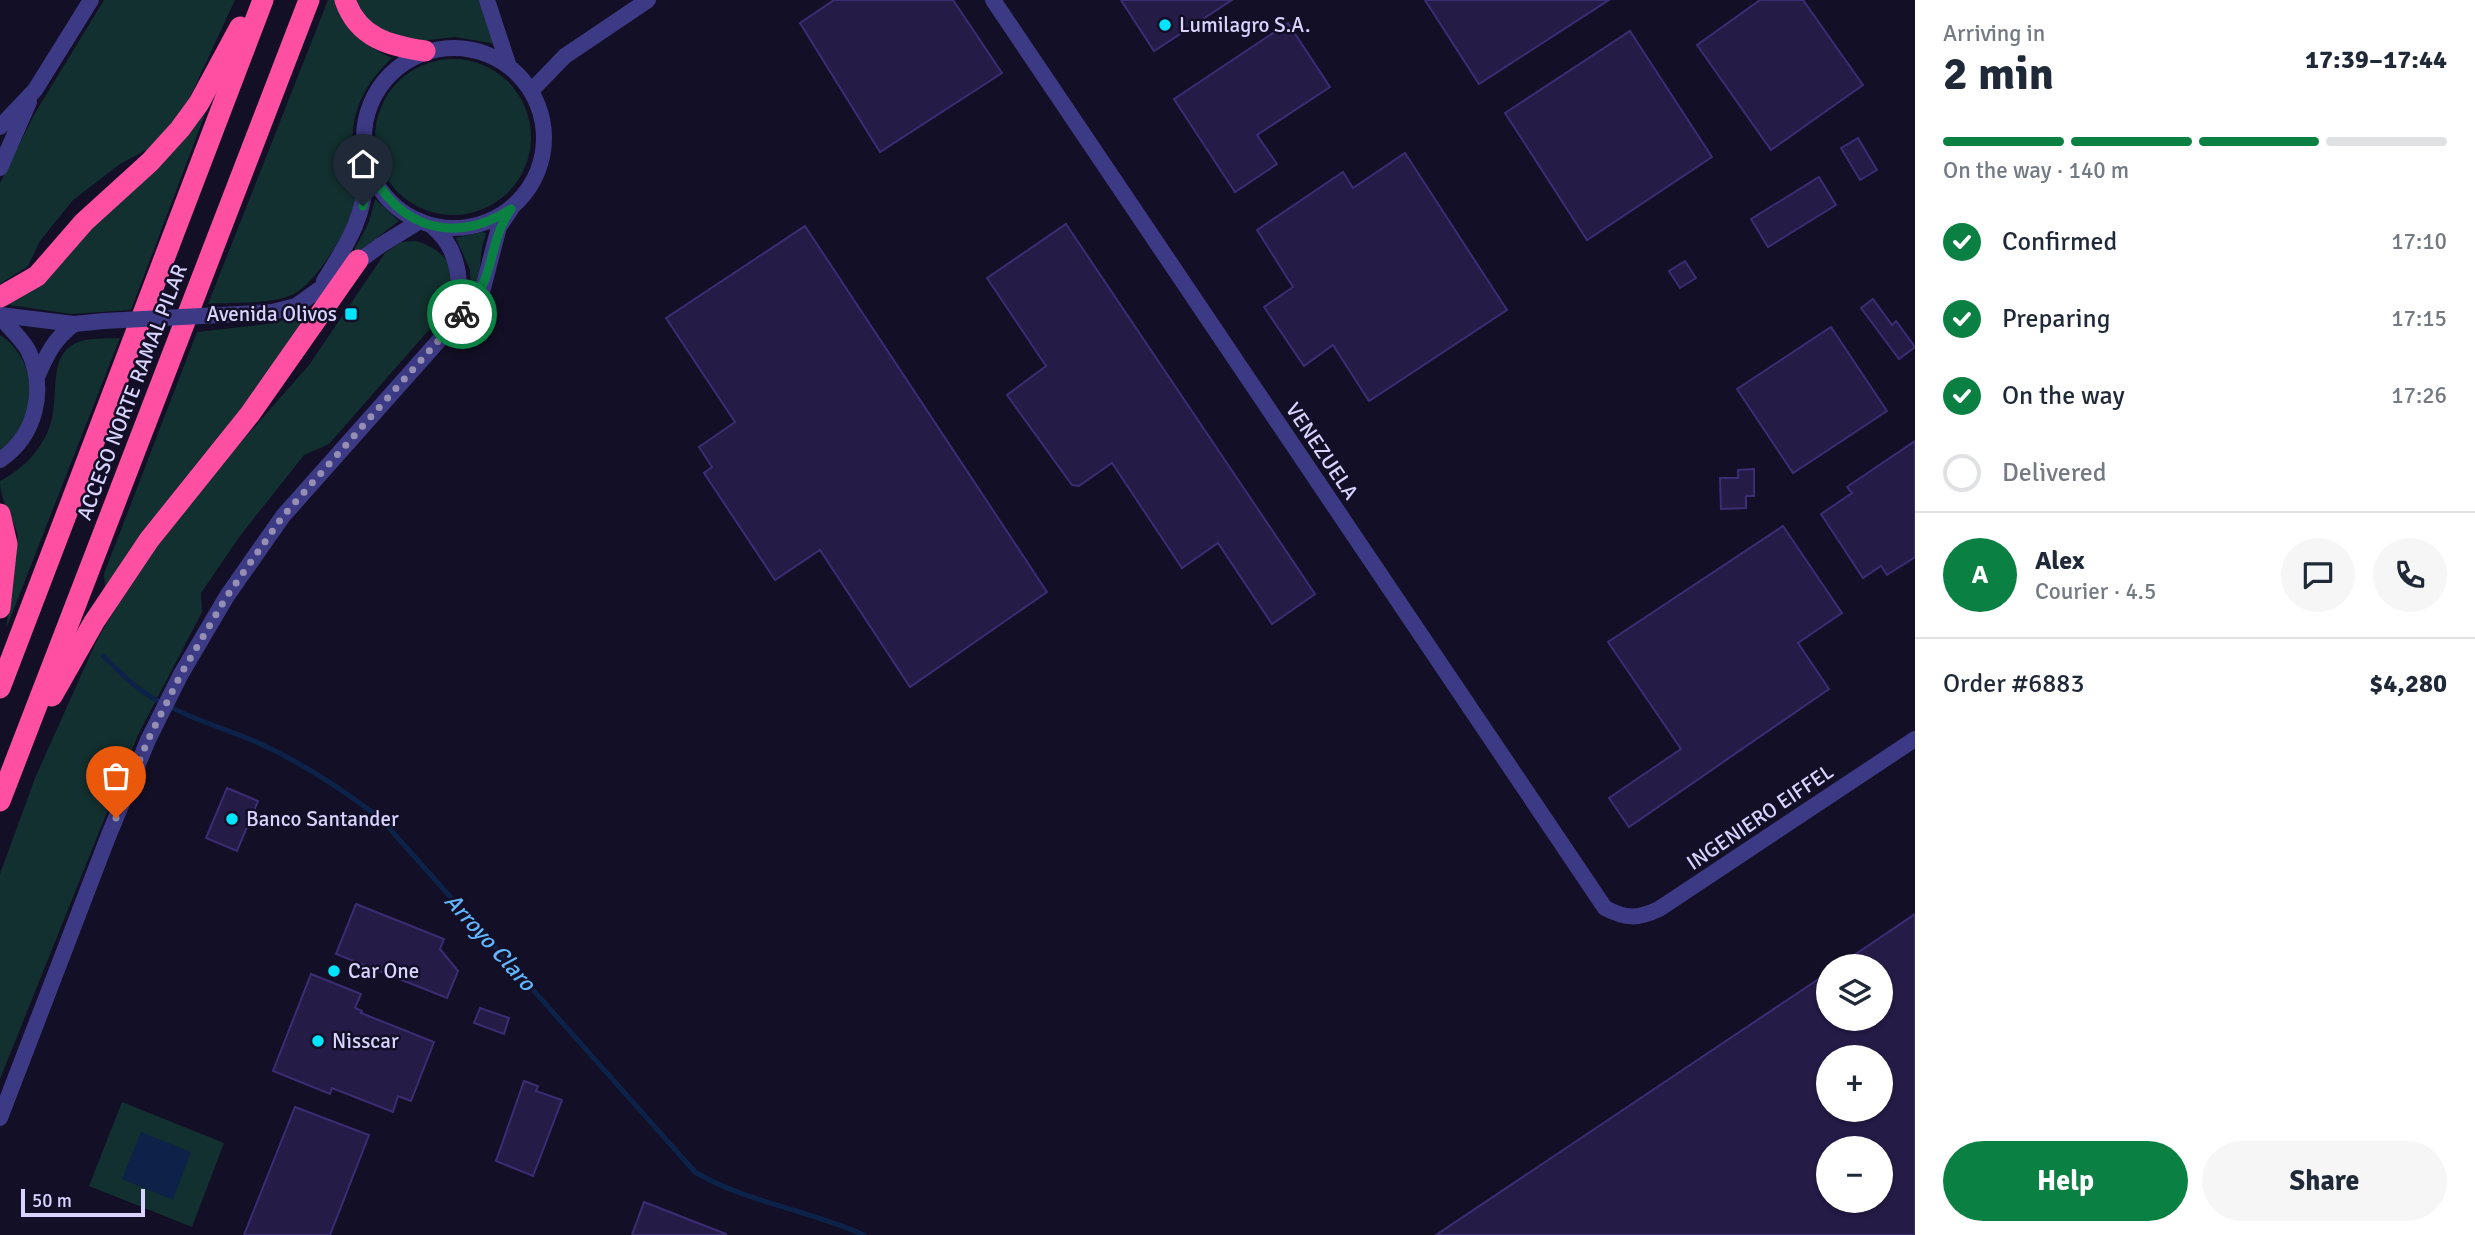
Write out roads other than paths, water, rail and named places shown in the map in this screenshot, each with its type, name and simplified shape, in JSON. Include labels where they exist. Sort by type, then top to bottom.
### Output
[{"type":"highway","points":[[0,297],[37,276],[84,222],[150,162],[180,129],[200,103],[254,0]]},
{"type":"highway","name":"ACCESO NORTE RAMAL PILAR","points":[[0,688],[263,0]]},
{"type":"highway","name":"ACCESO NORTE RAMAL PILAR","points":[[0,801],[309,0]]},
{"type":"highway","points":[[345,0],[354,19],[372,37],[392,46],[425,51]]},
{"type":"highway","points":[[17,757],[94,622],[149,540],[250,414],[358,260]]},
{"type":"highway","points":[[0,514],[6,544],[0,608]]},
{"type":"street","points":[[0,168],[35,90],[91,0]]},
{"type":"street","points":[[0,1118],[108,836],[148,740],[181,674],[227,596],[283,516],[482,292],[499,226],[533,183],[543,143],[540,117],[531,91],[508,64],[487,0]]},
{"type":"street","points":[[531,91],[565,56],[648,0]]},
{"type":"street","name":"VENEZUELA","points":[[993,0],[1595,897],[1605,908],[1624,918]]},
{"type":"street","points":[[319,290],[358,222],[366,193],[365,122],[376,92],[389,74],[406,60],[425,51],[459,47],[475,50],[508,64]]},
{"type":"street","points":[[0,127],[35,90]]},
{"type":"street","points":[[364,154],[372,176],[384,195],[400,210],[441,234],[455,258],[460,280],[458,319]]},
{"type":"street","points":[[0,316],[74,324],[272,312],[296,306],[358,260],[426,224],[469,228],[497,218],[511,209]]},
{"type":"street","points":[[0,316],[27,348],[37,377],[37,404],[29,430],[12,452],[0,460]]},
{"type":"street","points":[[37,377],[48,350],[58,336],[74,324]]},
{"type":"street","name":"INGENIERO EIFFEL","points":[[1624,918],[1642,917],[1659,909],[1915,739]]},
{"type":"water","points":[[141,1132],[191,1152],[173,1200],[122,1179]]},
{"type":"waterway","name":"Arroyo Claro","points":[[103,656],[148,695],[184,714],[247,738],[300,764],[381,819],[695,1172],[756,1199],[864,1235]]},
{"type":"place","name":"Lumilagro S.A.","points":[[1165,25]]},
{"type":"place","name":"Avenida Olivos","points":[[351,314]]},
{"type":"place","name":"Banco Santander","points":[[232,819]]},
{"type":"place","name":"Car One","points":[[334,971]]},
{"type":"place","name":"Nisscar","points":[[318,1041]]}]
